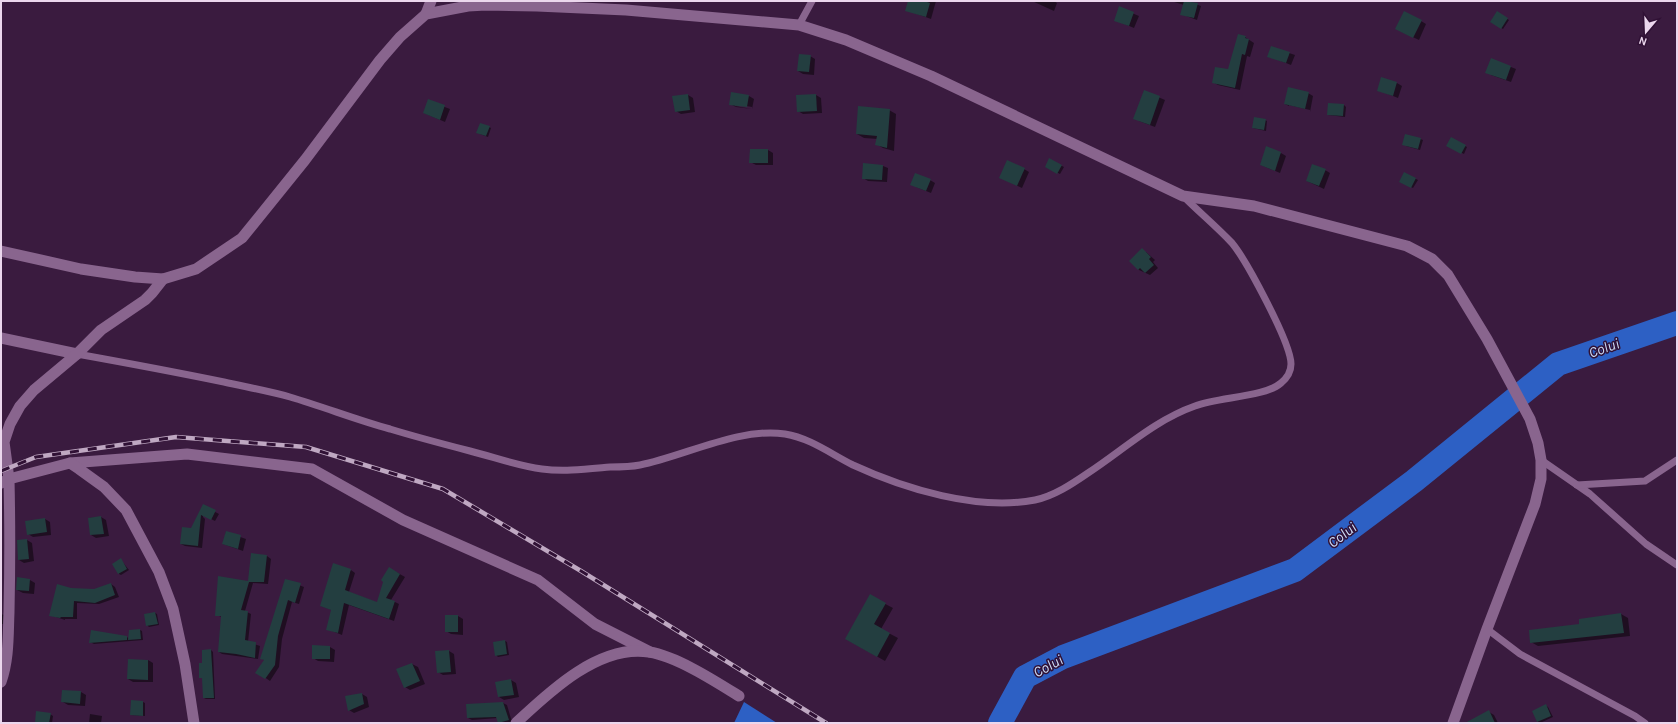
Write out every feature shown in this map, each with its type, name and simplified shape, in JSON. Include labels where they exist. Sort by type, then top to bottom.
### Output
[{"type":"street","points":[[426,14],[430,1]]},
{"type":"street","points":[[1,251],[81,269],[135,277],[163,279],[196,269],[242,238],[305,160],[380,60],[400,37],[426,14],[468,6],[537,6],[626,10],[799,25],[846,40],[931,76],[1183,196],[1254,206],[1407,246],[1432,259],[1448,275],[1487,339],[1530,419],[1538,444],[1541,460],[1540,479],[1535,504],[1487,629],[1454,723]]},
{"type":"street","points":[[1,682],[6,668],[10,560],[4,442],[10,424],[20,406],[34,390],[77,354],[101,330],[145,300],[163,279]]},
{"type":"street","points":[[1,338],[77,354]]},
{"type":"street","points":[[5,481],[70,463],[187,454],[312,469],[403,520],[538,580],[595,624],[650,652],[675,661],[700,673],[739,696]]},
{"type":"street","points":[[70,463],[104,487],[126,510],[159,572],[173,609],[185,664],[194,723]]},
{"type":"street","points":[[516,723],[562,682],[603,659],[616,653],[639,651],[650,652]]},
{"type":"lane","points":[[799,25],[812,1]]},
{"type":"lane","points":[[77,354],[154,367],[286,396],[390,429],[545,470],[639,465],[735,438],[755,434],[777,433],[791,435],[813,444],[851,464],[892,482],[934,494],[1005,503],[1037,500],[1061,490],[1081,478],[1157,423],[1190,407],[1211,400],[1271,390],[1284,381],[1289,374],[1291,365],[1289,354],[1275,321],[1245,264],[1232,244],[1183,196]]},
{"type":"lane","points":[[1541,460],[1590,494],[1646,544],[1677,565]]},
{"type":"lane","points":[[1577,485],[1645,481],[1677,460]]},
{"type":"lane","points":[[1487,629],[1520,654],[1635,716],[1645,723]]},
{"type":"water","points":[[744,702],[777,723],[734,723]]},
{"type":"building","points":[[908,1],[924,1],[930,3],[926,17],[905,11]]},
{"type":"building","points":[[1184,1],[1198,3],[1194,18],[1180,15]]},
{"type":"building","points":[[1119,6],[1134,12],[1129,26],[1114,21]]},
{"type":"building","points":[[1404,11],[1422,20],[1413,38],[1395,29]]},
{"type":"building","points":[[1497,11],[1508,18],[1501,29],[1490,22]]},
{"type":"building","points":[[1238,34],[1246,36],[1245,38],[1249,39],[1245,55],[1242,54],[1235,88],[1212,83],[1215,67],[1228,69]]},
{"type":"building","points":[[1271,46],[1290,52],[1286,63],[1267,57]]},
{"type":"building","points":[[799,54],[811,55],[809,72],[797,71]]},
{"type":"building","points":[[1491,58],[1511,66],[1506,80],[1485,73]]},
{"type":"building","points":[[1381,77],[1397,82],[1393,96],[1377,91]]},
{"type":"building","points":[[1288,87],[1309,92],[1305,109],[1284,104]]},
{"type":"building","points":[[1144,90],[1160,96],[1150,125],[1133,119]]},
{"type":"building","points":[[731,92],[749,95],[747,107],[729,105]]},
{"type":"building","points":[[688,94],[690,110],[675,112],[672,96]]},
{"type":"building","points":[[816,94],[817,111],[797,112],[796,95]]},
{"type":"building","points":[[428,99],[445,105],[440,120],[423,113]]},
{"type":"building","points":[[1328,103],[1344,104],[1343,116],[1327,115]]},
{"type":"building","points":[[858,106],[890,109],[887,148],[875,145],[877,136],[856,134]]},
{"type":"building","points":[[1254,117],[1266,119],[1264,130],[1252,128]]},
{"type":"building","points":[[480,123],[490,126],[486,136],[476,133]]},
{"type":"building","points":[[1405,134],[1421,138],[1418,149],[1402,145]]},
{"type":"building","points":[[1451,137],[1466,145],[1461,154],[1446,146]]},
{"type":"building","points":[[1266,146],[1281,152],[1275,171],[1260,165]]},
{"type":"building","points":[[750,149],[768,149],[768,163],[749,163]]},
{"type":"building","points":[[1049,158],[1062,165],[1057,174],[1045,167]]},
{"type":"building","points":[[1007,160],[1025,168],[1017,186],[999,178]]},
{"type":"building","points":[[863,163],[883,165],[882,180],[862,179]]},
{"type":"building","points":[[1312,164],[1326,169],[1319,186],[1306,181]]},
{"type":"building","points":[[1404,172],[1416,178],[1411,188],[1399,182]]},
{"type":"building","points":[[915,173],[931,179],[926,191],[910,185]]},
{"type":"building","points":[[1142,248],[1151,257],[1149,259],[1154,265],[1145,273],[1140,268],[1138,270],[1129,261]]},
{"type":"building","points":[[203,504],[216,510],[211,520],[201,515],[198,546],[180,544],[182,527],[191,528]]},
{"type":"building","points":[[101,516],[104,534],[90,535],[88,518]]},
{"type":"building","points":[[45,518],[47,532],[27,535],[25,521]]},
{"type":"building","points":[[226,531],[241,535],[238,549],[222,544]]},
{"type":"building","points":[[27,539],[29,559],[18,560],[17,540]]},
{"type":"building","points":[[251,553],[267,555],[264,582],[249,582],[241,610],[248,611],[245,640],[256,642],[255,658],[218,652],[221,616],[215,616],[218,576],[248,581]]},
{"type":"building","points":[[121,558],[127,569],[118,574],[112,564]]},
{"type":"building","points":[[333,563],[351,569],[345,590],[377,602],[383,582],[381,580],[389,567],[400,574],[386,598],[395,601],[389,619],[344,603],[338,633],[326,630],[331,610],[320,606]]},
{"type":"building","points":[[17,577],[30,579],[29,591],[16,590]]},
{"type":"building","points":[[285,579],[301,583],[295,603],[288,600],[278,636],[275,665],[265,679],[255,673],[264,660],[260,659]]},
{"type":"building","points":[[111,583],[115,595],[95,603],[74,601],[73,617],[60,618],[49,616],[57,584],[71,588],[94,589]]},
{"type":"building","points":[[870,594],[886,603],[874,624],[890,633],[877,657],[845,639]]},
{"type":"building","points":[[155,612],[158,624],[146,626],[144,614]]},
{"type":"building","points":[[1621,613],[1624,633],[1530,643],[1529,630],[1579,624],[1579,619]]},
{"type":"building","points":[[445,615],[458,615],[458,632],[445,632]]},
{"type":"building","points":[[140,629],[141,639],[128,640],[129,630]]},
{"type":"building","points":[[91,630],[127,636],[127,640],[89,643]]},
{"type":"building","points":[[505,640],[507,654],[495,656],[493,642]]},
{"type":"building","points":[[312,645],[330,646],[330,659],[312,659]]},
{"type":"building","points":[[211,649],[214,698],[203,698],[202,678],[199,678],[199,663],[202,663],[202,650]]},
{"type":"building","points":[[449,650],[451,672],[437,673],[435,651]]},
{"type":"building","points":[[128,659],[148,660],[148,680],[127,679]]},
{"type":"building","points":[[412,663],[420,681],[404,688],[396,669]]},
{"type":"building","points":[[511,679],[514,695],[498,697],[495,682]]},
{"type":"building","points":[[62,690],[81,691],[80,704],[61,702]]},
{"type":"building","points":[[362,693],[364,704],[348,711],[345,696]]},
{"type":"building","points":[[131,700],[143,701],[143,716],[130,715]]},
{"type":"building","points":[[503,702],[509,720],[498,723],[496,717],[467,718],[466,704]]},
{"type":"building","points":[[1546,704],[1551,716],[1537,722],[1532,711]]},
{"type":"building","points":[[1489,710],[1495,723],[1465,723]]},
{"type":"building","points":[[36,711],[51,713],[49,723],[35,723]]},
{"type":"waterway","name":"Colui","points":[[1000,723],[1025,677],[1063,657],[1295,570],[1414,481],[1558,364],[1677,323]]},
{"type":"railway","points":[[1,471],[36,457],[176,437],[306,447],[443,489],[581,571],[826,723]]}]
